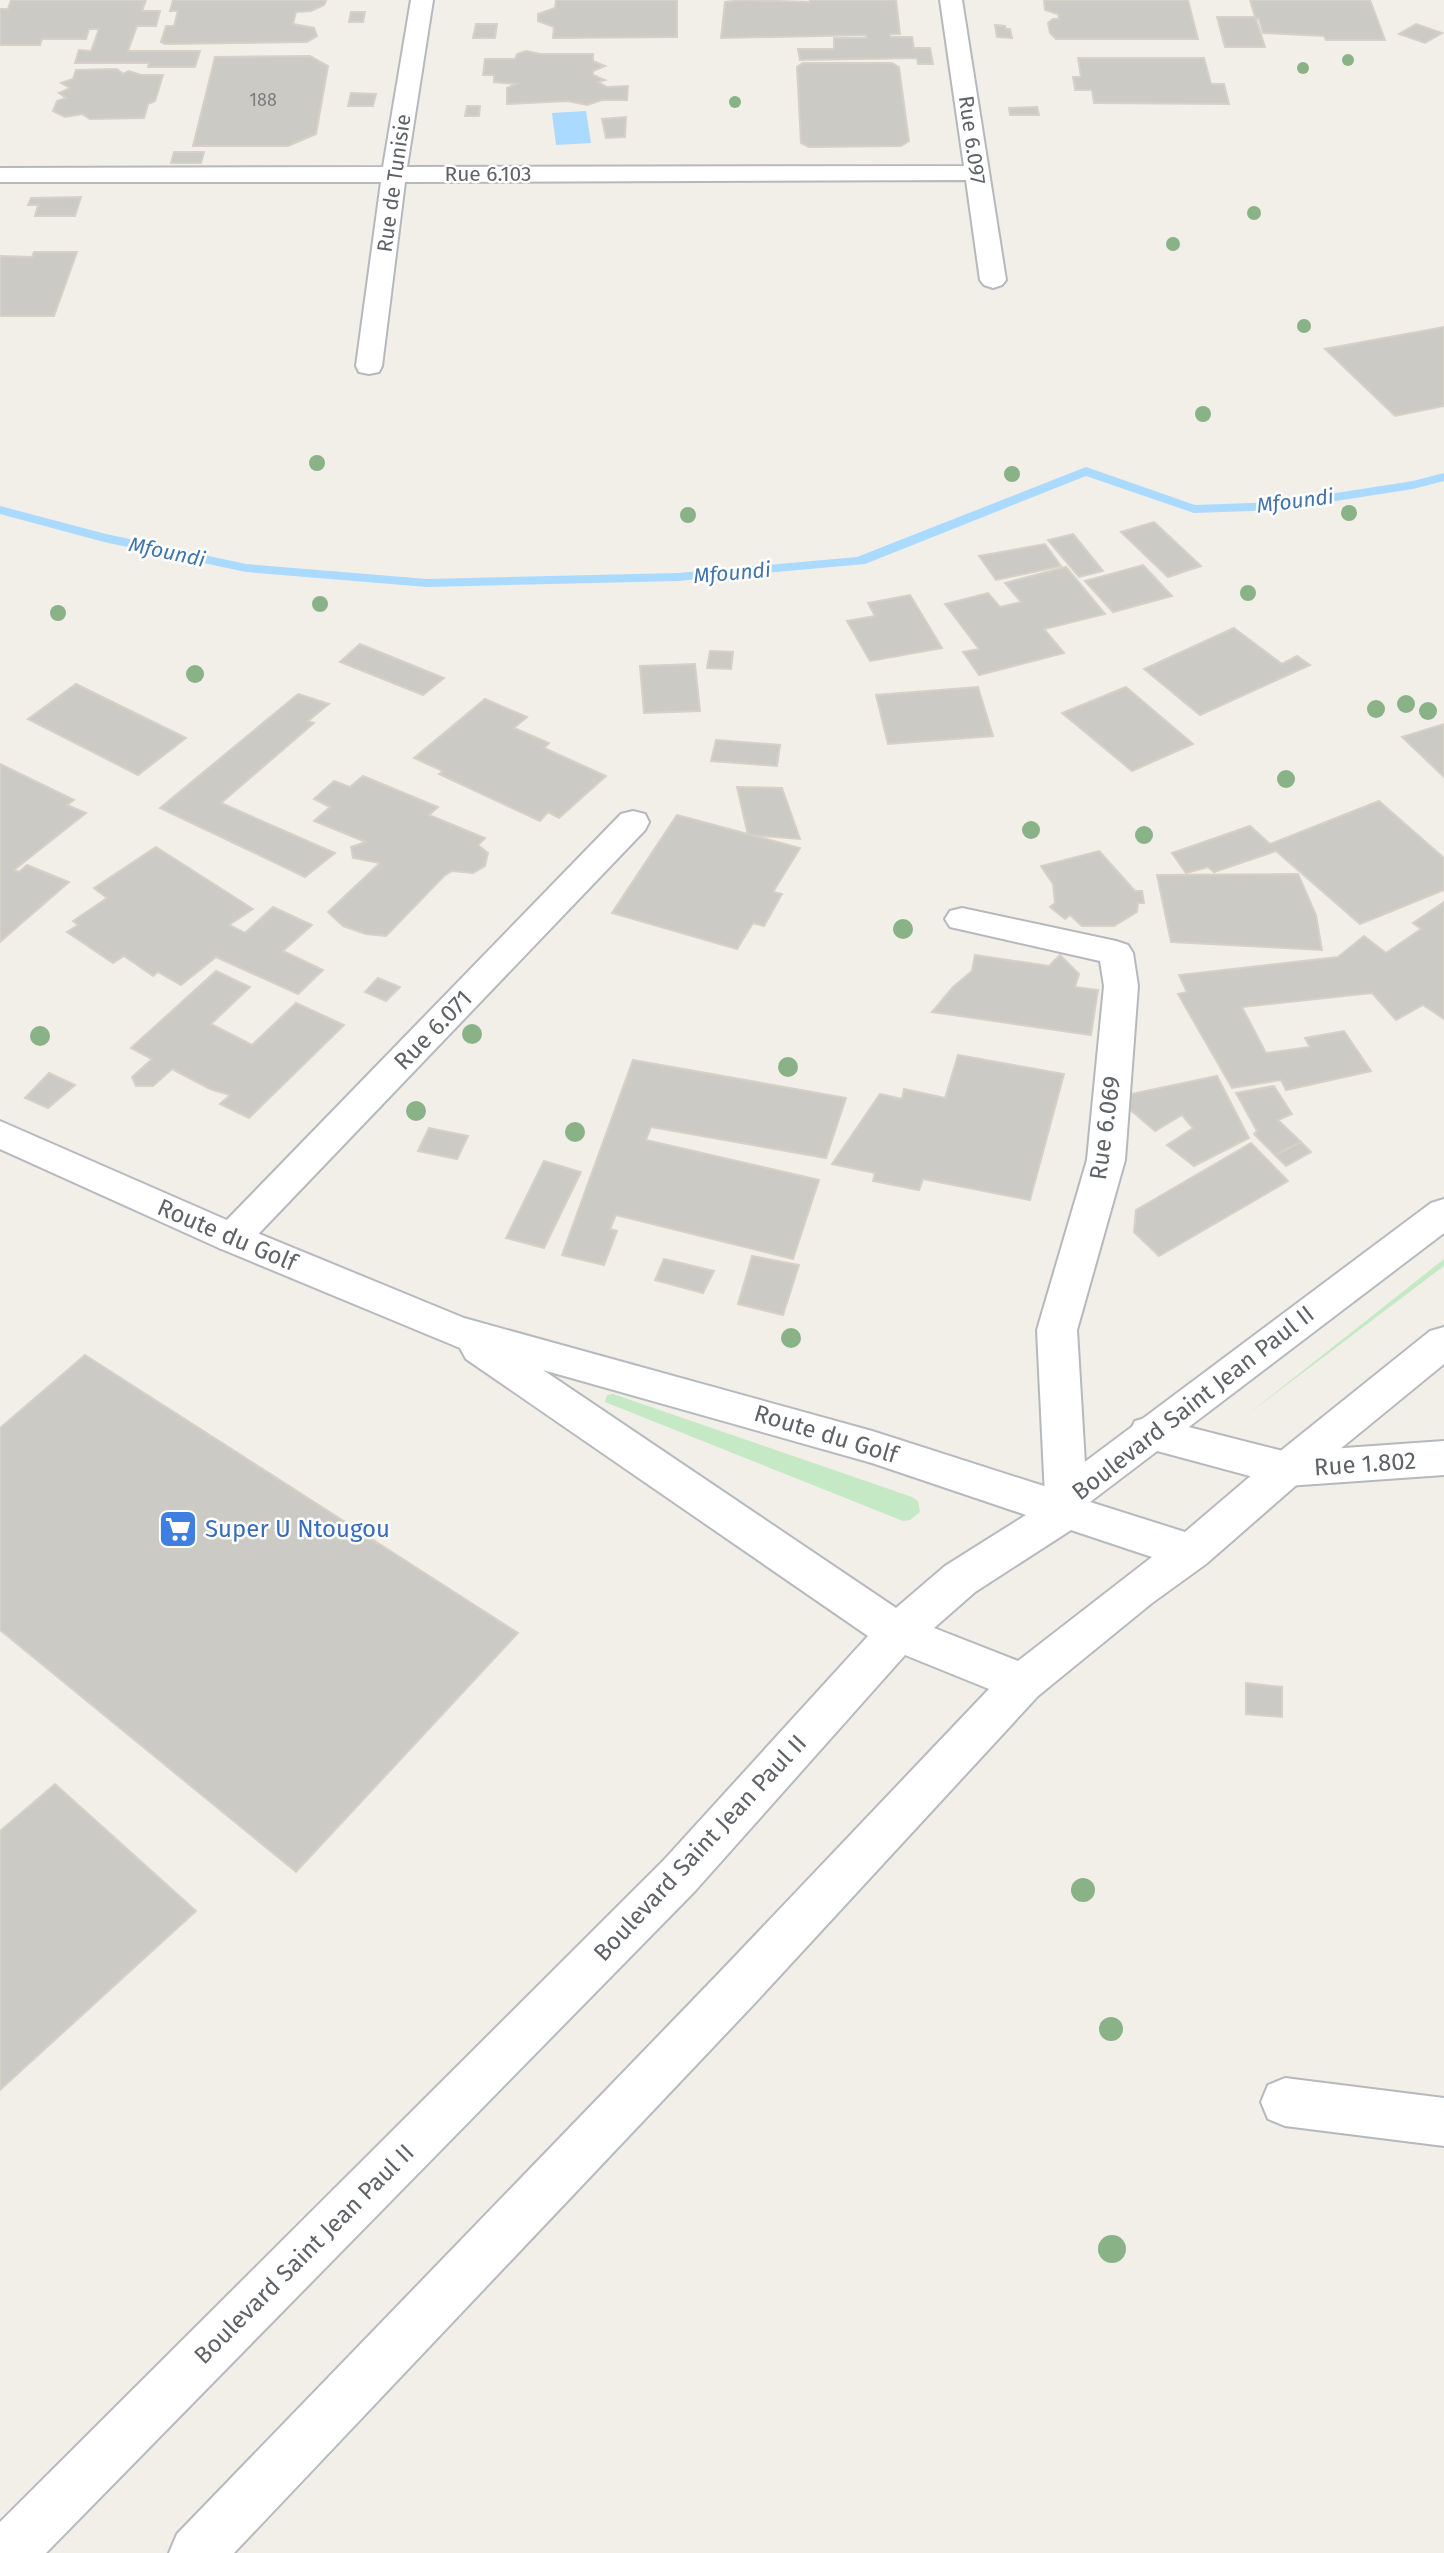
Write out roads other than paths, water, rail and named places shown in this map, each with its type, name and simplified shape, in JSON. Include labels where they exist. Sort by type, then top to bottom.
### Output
[{"type":"street","name":"Rue de Tunisie","points":[[369,366],[394,174],[422,0]]},
{"type":"street","name":"Rue 6.097","points":[[951,0],[993,280]]},
{"type":"street","name":"Rue 6.103","points":[[0,175],[977,173]]},
{"type":"street","name":"Rue 6.071","points":[[232,1238],[633,822]]},
{"type":"street","name":"Rue 6.069","points":[[962,919],[1116,953],[1121,986],[1106,1160],[1057,1330],[1066,1504]]},
{"type":"street","name":"Route du Golf","points":[[0,1134],[232,1238],[455,1331],[693,1395],[1066,1504],[1191,1552]]},
{"type":"street","name":"Boulevard Saint Jean Paul II","points":[[8,2553],[679,1876],[898,1633],[960,1579],[1066,1504],[1149,1433],[1444,1213]]},
{"type":"street","name":"Route du Golf","points":[[455,1331],[898,1633],[1023,1683]]},
{"type":"street","points":[[196,2553],[727,1998],[1023,1683],[1137,1590],[1191,1552],[1287,1469],[1444,1342]]},
{"type":"street","name":"Rue 1.802","points":[[1149,1433],[1287,1469],[1444,1458]]},
{"type":"street","points":[[1284,2102],[1444,2122]]},
{"type":"water","points":[[586,111],[591,143],[556,145],[552,113]]},
{"type":"waterway","name":"Mfoundi","points":[[0,510],[104,538],[246,568],[427,583],[678,577],[860,561],[1086,471],[1194,509],[1278,506],[1413,485],[1444,477]]},
{"type":"place","name":"Super U Ntougou","points":[[178,1529]]}]
